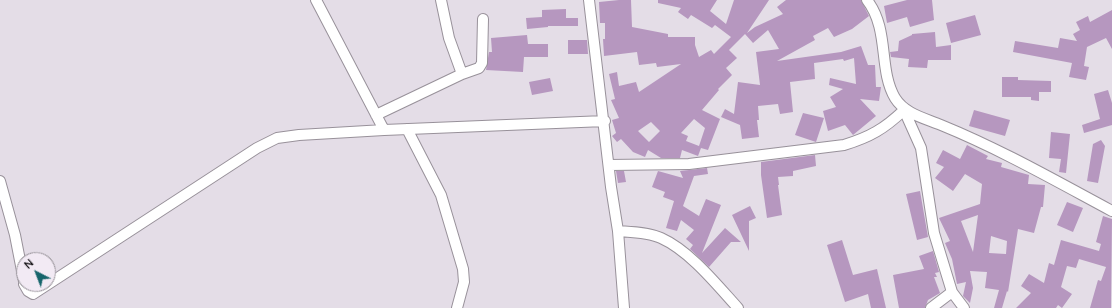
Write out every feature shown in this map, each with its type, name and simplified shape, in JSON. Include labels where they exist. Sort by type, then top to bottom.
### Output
[{"type":"street","points":[[316,0],[384,130]]},
{"type":"street","points":[[441,0],[449,38],[462,74]]},
{"type":"street","points":[[590,0],[618,231],[624,308]]},
{"type":"street","points":[[867,0],[878,20],[882,36],[889,86],[904,110],[921,148],[934,233],[952,292],[964,308]]},
{"type":"street","points":[[376,115],[462,74],[479,68],[482,63],[483,19]]},
{"type":"street","points":[[609,165],[689,164],[844,145],[865,138],[886,126],[904,110]]},
{"type":"street","points":[[904,110],[982,142],[1112,211]]},
{"type":"street","points":[[56,279],[257,148],[277,138],[384,130],[605,121]]},
{"type":"street","points":[[407,129],[441,195],[463,269],[464,282],[457,308]]},
{"type":"street","points":[[0,181],[18,252]]},
{"type":"street","points":[[618,231],[660,237],[676,246],[711,278],[738,308]]},
{"type":"street","points":[[931,308],[952,292]]},
{"type":"building","points":[[631,0],[632,27],[668,34],[668,37],[695,37],[695,45],[699,57],[711,50],[714,54],[731,37],[715,25],[712,28],[691,15],[688,19],[678,12],[681,8],[658,3],[658,0],[717,0],[710,11],[726,24],[734,0],[769,0],[747,33],[755,27],[783,14],[777,7],[786,0],[861,0],[869,16],[852,29],[834,37],[828,28],[813,36],[815,40],[777,61],[841,52],[861,46],[868,65],[875,65],[876,87],[881,87],[879,101],[860,99],[876,116],[853,135],[845,125],[828,131],[823,111],[836,107],[830,97],[843,89],[829,85],[830,78],[856,84],[854,58],[844,61],[843,59],[814,63],[815,79],[790,82],[793,112],[780,114],[778,104],[758,106],[759,120],[757,120],[759,137],[742,139],[740,125],[721,117],[725,109],[734,114],[738,82],[760,85],[756,52],[779,49],[768,30],[753,43],[745,34],[729,50],[737,58],[726,68],[732,75],[718,89],[719,90],[702,110],[720,119],[708,150],[701,148],[698,156],[682,150],[680,158],[661,158],[648,150],[645,157],[633,152],[621,139],[617,142],[612,136],[616,133],[612,120],[619,118],[611,100],[615,99],[609,74],[617,72],[619,86],[636,82],[639,92],[681,64],[657,67],[656,63],[639,65],[637,52],[604,56],[603,39],[605,39],[605,23],[600,23],[599,2]],"holes":[[[694,119],[705,128],[699,146],[686,141],[688,136],[681,133]],[[651,122],[660,131],[649,142],[638,131]]]},
{"type":"building","points":[[907,0],[932,0],[934,20],[910,27],[907,17],[887,23],[884,6]]},
{"type":"building","points":[[566,9],[566,18],[578,18],[578,26],[548,26],[527,29],[526,18],[542,17],[542,10]]},
{"type":"building","points":[[1112,10],[1112,49],[1106,38],[1087,47],[1084,66],[1089,67],[1086,80],[1069,77],[1072,63],[1013,52],[1015,41],[1058,48],[1060,38],[1077,41],[1073,34],[1080,30],[1076,22],[1088,16],[1090,22]]},
{"type":"building","points":[[975,15],[981,35],[951,43],[946,23]]},
{"type":"building","points":[[935,32],[936,47],[951,45],[951,60],[928,60],[927,68],[908,67],[909,59],[891,57],[890,52],[898,51],[899,41],[912,34]]},
{"type":"building","points":[[527,35],[528,44],[548,44],[548,57],[524,57],[523,72],[486,70],[489,52],[492,52],[491,38]]},
{"type":"building","points":[[568,40],[587,40],[588,54],[568,54]]},
{"type":"building","points":[[1002,77],[1018,77],[1018,80],[1051,81],[1051,92],[1039,92],[1039,101],[1031,100],[1031,97],[1002,97]]},
{"type":"building","points":[[550,78],[553,91],[532,95],[529,82]]},
{"type":"building","points":[[1108,90],[1112,103],[1112,125],[1084,133],[1082,125],[1100,119],[1094,94]]},
{"type":"building","points":[[974,110],[1010,120],[1005,136],[969,126]]},
{"type":"building","points":[[803,113],[824,118],[816,142],[795,135]]},
{"type":"building","points":[[1051,132],[1070,134],[1066,173],[1059,172],[1061,159],[1049,158]]},
{"type":"building","points":[[1101,140],[1105,146],[1098,183],[1087,181],[1093,144]]},
{"type":"building","points":[[967,145],[988,156],[986,159],[1002,163],[1001,167],[1029,175],[1028,184],[1045,185],[1043,207],[1041,207],[1034,233],[1018,229],[1008,292],[1007,291],[1002,308],[994,308],[999,290],[985,288],[987,272],[970,271],[973,288],[970,303],[963,296],[966,282],[957,284],[952,259],[945,243],[950,241],[939,218],[980,204],[982,184],[965,174],[953,191],[935,178],[944,167],[936,163],[943,150],[960,159]],"holes":[[[978,215],[973,252],[961,221]],[[991,236],[1007,241],[1006,254],[989,253]]]},
{"type":"building","points":[[815,155],[816,166],[793,171],[793,176],[778,177],[782,215],[767,218],[761,175],[761,162]]},
{"type":"building","points":[[707,168],[708,174],[694,176],[683,206],[699,216],[706,199],[721,205],[702,253],[725,228],[741,242],[731,242],[709,267],[690,249],[693,245],[686,239],[694,230],[681,220],[677,231],[666,228],[674,201],[663,197],[665,192],[652,187],[658,171],[683,178],[680,171]]},
{"type":"building","points":[[616,171],[624,171],[626,182],[618,183]]},
{"type":"building","points":[[920,191],[928,237],[917,240],[906,194]]},
{"type":"building","points":[[1067,202],[1083,208],[1073,232],[1057,225]]},
{"type":"building","points":[[750,206],[756,218],[749,221],[749,251],[732,215]]},
{"type":"building","points":[[1103,216],[1112,219],[1111,308],[1090,308],[1098,280],[1101,281],[1106,267],[1079,259],[1076,268],[1067,266],[1061,287],[1072,294],[1062,308],[1058,305],[1056,308],[1016,308],[1031,293],[1021,286],[1029,274],[1044,283],[1049,263],[1054,265],[1061,240],[1099,251],[1101,244],[1096,242]]},
{"type":"building","points":[[842,240],[853,275],[877,269],[886,308],[871,308],[868,294],[845,302],[827,245]]},
{"type":"building","points":[[933,251],[939,272],[935,273],[937,277],[934,277],[940,293],[928,300],[925,308],[899,308],[893,275],[924,269],[919,256]]}]
